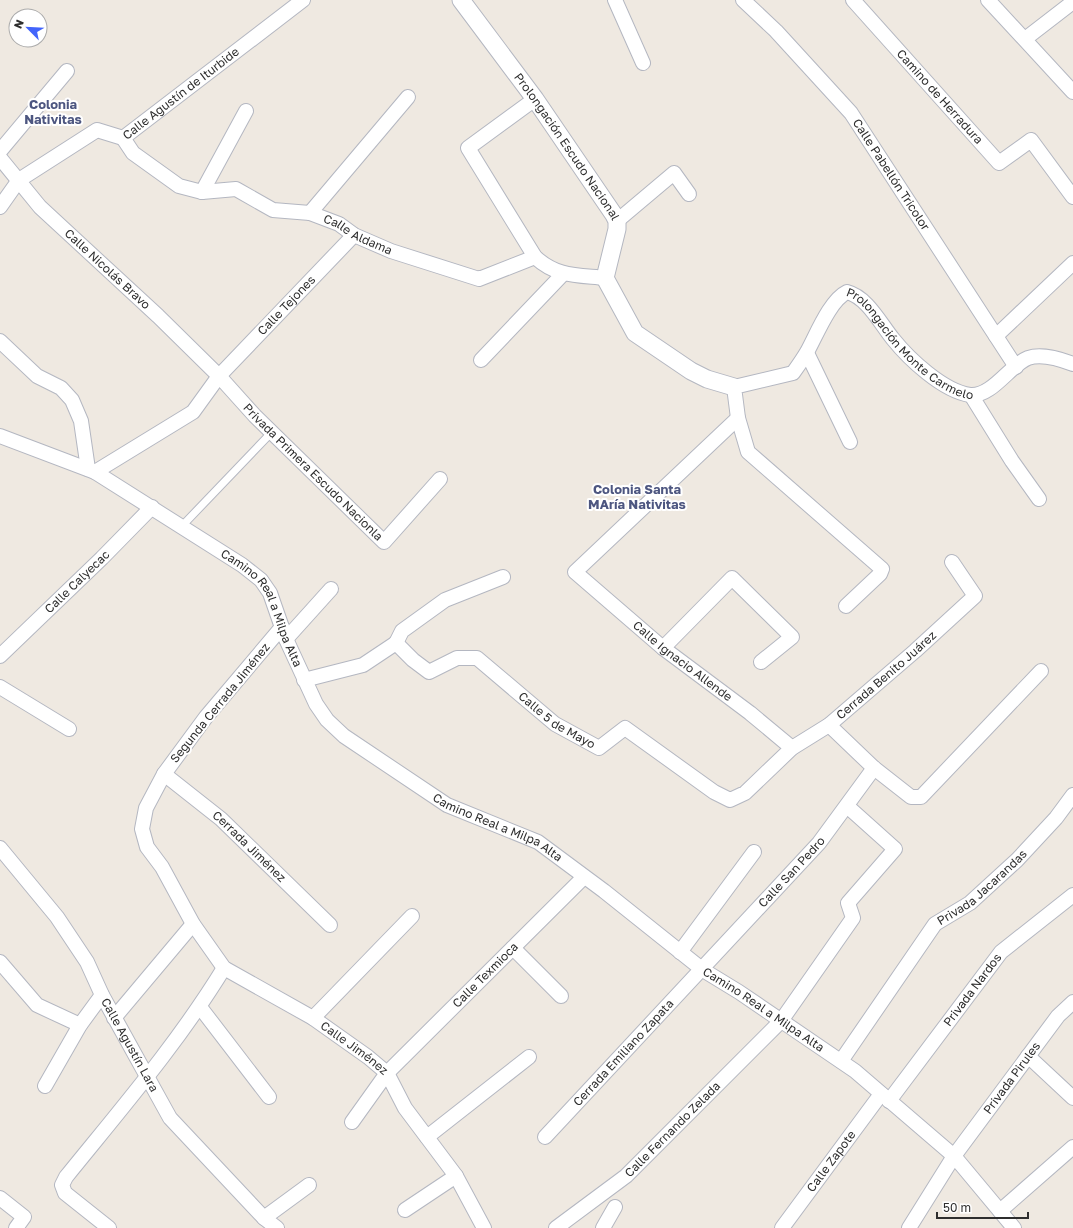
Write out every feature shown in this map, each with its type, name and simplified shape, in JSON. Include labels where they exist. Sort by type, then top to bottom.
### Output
[{"type":"street","name":"Calle Agustín de Iturbide","points":[[0,207],[19,180],[97,130],[123,138],[303,0]]},
{"type":"street","name":"Prolongación Escudo Nacional","points":[[461,0],[535,99],[617,221],[617,229],[605,278]]},
{"type":"street","points":[[615,0],[643,63]]},
{"type":"street","name":"Calle Pabellón Tricolor","points":[[743,0],[776,31],[852,113],[1016,367]]},
{"type":"street","name":"Camino de Herradura","points":[[853,0],[998,163],[1031,140],[1073,197]]},
{"type":"street","points":[[988,0],[1073,92]]},
{"type":"street","points":[[1025,39],[1073,2]]},
{"type":"street","points":[[0,151],[67,71]]},
{"type":"street","points":[[310,213],[408,97]]},
{"type":"street","points":[[535,99],[468,148],[534,257],[546,267],[563,274],[605,278],[635,333],[691,371],[707,379],[734,387],[738,418],[748,452],[844,534],[882,569],[880,574],[846,606]]},
{"type":"street","points":[[202,192],[246,111]]},
{"type":"street","name":"Calle Aldama","points":[[123,138],[133,153],[179,186],[202,192],[236,189],[273,210],[310,213],[339,224],[354,235],[398,254],[479,279],[534,257]]},
{"type":"street","name":"Calle Nicolás Bravo","points":[[0,158],[40,207],[158,316],[219,376]]},
{"type":"street","points":[[617,221],[674,173],[689,194]]},
{"type":"street","name":"Calle Tejones","points":[[91,470],[193,412],[219,376],[354,235]]},
{"type":"street","points":[[996,336],[1073,263]]},
{"type":"street","points":[[482,360],[563,274]]},
{"type":"street","name":"Prolongación Monte Carmelo","points":[[734,387],[793,373],[807,353],[841,295],[846,292],[852,293],[859,297],[894,340],[932,378],[971,395],[988,390],[1028,358],[1044,357],[1073,364]]},
{"type":"street","points":[[0,341],[37,376],[61,388],[72,400],[81,422],[91,470]]},
{"type":"street","points":[[807,353],[850,442]]},
{"type":"street","name":"Privada Primera Escudo Nacionla","points":[[219,376],[272,432],[384,542],[440,480]]},
{"type":"street","points":[[971,395],[1012,461],[1039,499]]},
{"type":"street","name":"Calle Ignacio Allende","points":[[738,418],[575,572],[663,648],[750,713],[792,748]]},
{"type":"street","name":"Camino Real a Milpa Alta","points":[[0,435],[91,470],[242,565],[261,580],[270,593],[284,633],[316,704],[327,720],[344,736],[424,788],[447,805],[538,842],[604,891],[702,970],[855,1071],[954,1156],[1014,1228]]},
{"type":"street","name":"Calle Calyecac","points":[[0,656],[97,563],[152,507]]},
{"type":"street","name":"Cerrada Benito Juárez","points":[[792,748],[829,726],[975,596],[952,562]]},
{"type":"street","points":[[304,680],[363,664],[396,643],[402,631],[446,600],[503,577]]},
{"type":"street","points":[[663,648],[732,578],[792,637],[761,662]]},
{"type":"street","name":"Segunda Cerrada Jiménez","points":[[224,968],[193,924],[162,866],[147,847],[142,829],[146,808],[164,774],[206,717],[284,633],[331,589]]},
{"type":"street","name":"Calle 5 de Mayo","points":[[396,643],[413,660],[429,672],[457,658],[477,658],[555,724],[599,748],[625,728],[714,792],[730,800],[745,793],[792,748]]},
{"type":"street","points":[[829,726],[874,768],[911,797],[921,797],[1041,670]]},
{"type":"street","points":[[0,687],[69,729]]},
{"type":"street","name":"Calle San Pedro","points":[[702,970],[819,843],[874,768]]},
{"type":"street","name":"Cerrada Jiménez","points":[[164,774],[221,820],[330,925]]},
{"type":"street","name":"Privada Jacarandas","points":[[841,1061],[935,924],[970,903],[982,892],[1056,818],[1073,795]]},
{"type":"street","name":"Calle Fernando Zelada","points":[[556,1228],[626,1176],[781,1021],[853,918],[848,903],[895,849],[847,806]]},
{"type":"street","name":"Calle Agustín Lara","points":[[0,848],[57,917],[87,962],[114,1018],[170,1118],[264,1218],[277,1228]]},
{"type":"street","points":[[680,952],[754,852]]},
{"type":"street","name":"Calle Texmioca","points":[[352,1122],[387,1073],[584,877]]},
{"type":"street","name":"Privada Nardos","points":[[885,1098],[1001,952],[1073,895]]},
{"type":"street","points":[[313,1018],[412,916]]},
{"type":"street","points":[[114,1018],[193,924]]},
{"type":"street","points":[[513,948],[561,996]]},
{"type":"street","points":[[0,962],[37,1005],[80,1026]]},
{"type":"street","points":[[106,1227],[65,1193],[62,1185],[66,1177],[147,1078],[200,1007],[224,968]]},
{"type":"street","name":"Calle Jiménez","points":[[224,968],[313,1018],[368,1057],[387,1073],[405,1108],[456,1176],[484,1228]]},
{"type":"street","name":"Cerrada Emiliano Zapata","points":[[545,1137],[702,970]]},
{"type":"street","points":[[45,1086],[80,1026],[102,995]]},
{"type":"street","name":"Privada Pirules","points":[[909,1228],[954,1156],[1058,1016],[1073,1002]]},
{"type":"street","points":[[200,1007],[269,1097]]},
{"type":"street","points":[[1028,1056],[1073,1098]]},
{"type":"street","points":[[426,1137],[529,1057]]},
{"type":"street","name":"Calle Zapote","points":[[782,1228],[885,1098]]},
{"type":"street","points":[[1000,1211],[1073,1147]]},
{"type":"street","points":[[405,1210],[456,1176]]},
{"type":"street","points":[[264,1218],[309,1185]]},
{"type":"street","points":[[0,1198],[24,1217],[16,1228]]},
{"type":"street","points":[[603,1228],[615,1207]]},
{"type":"lane","points":[[182,526],[272,432]]},
{"type":"district","name":"Colonia Nativitas","points":[[53,112]]},
{"type":"district","name":"Colonia Santa MAría Nativitas","points":[[637,496]]}]
